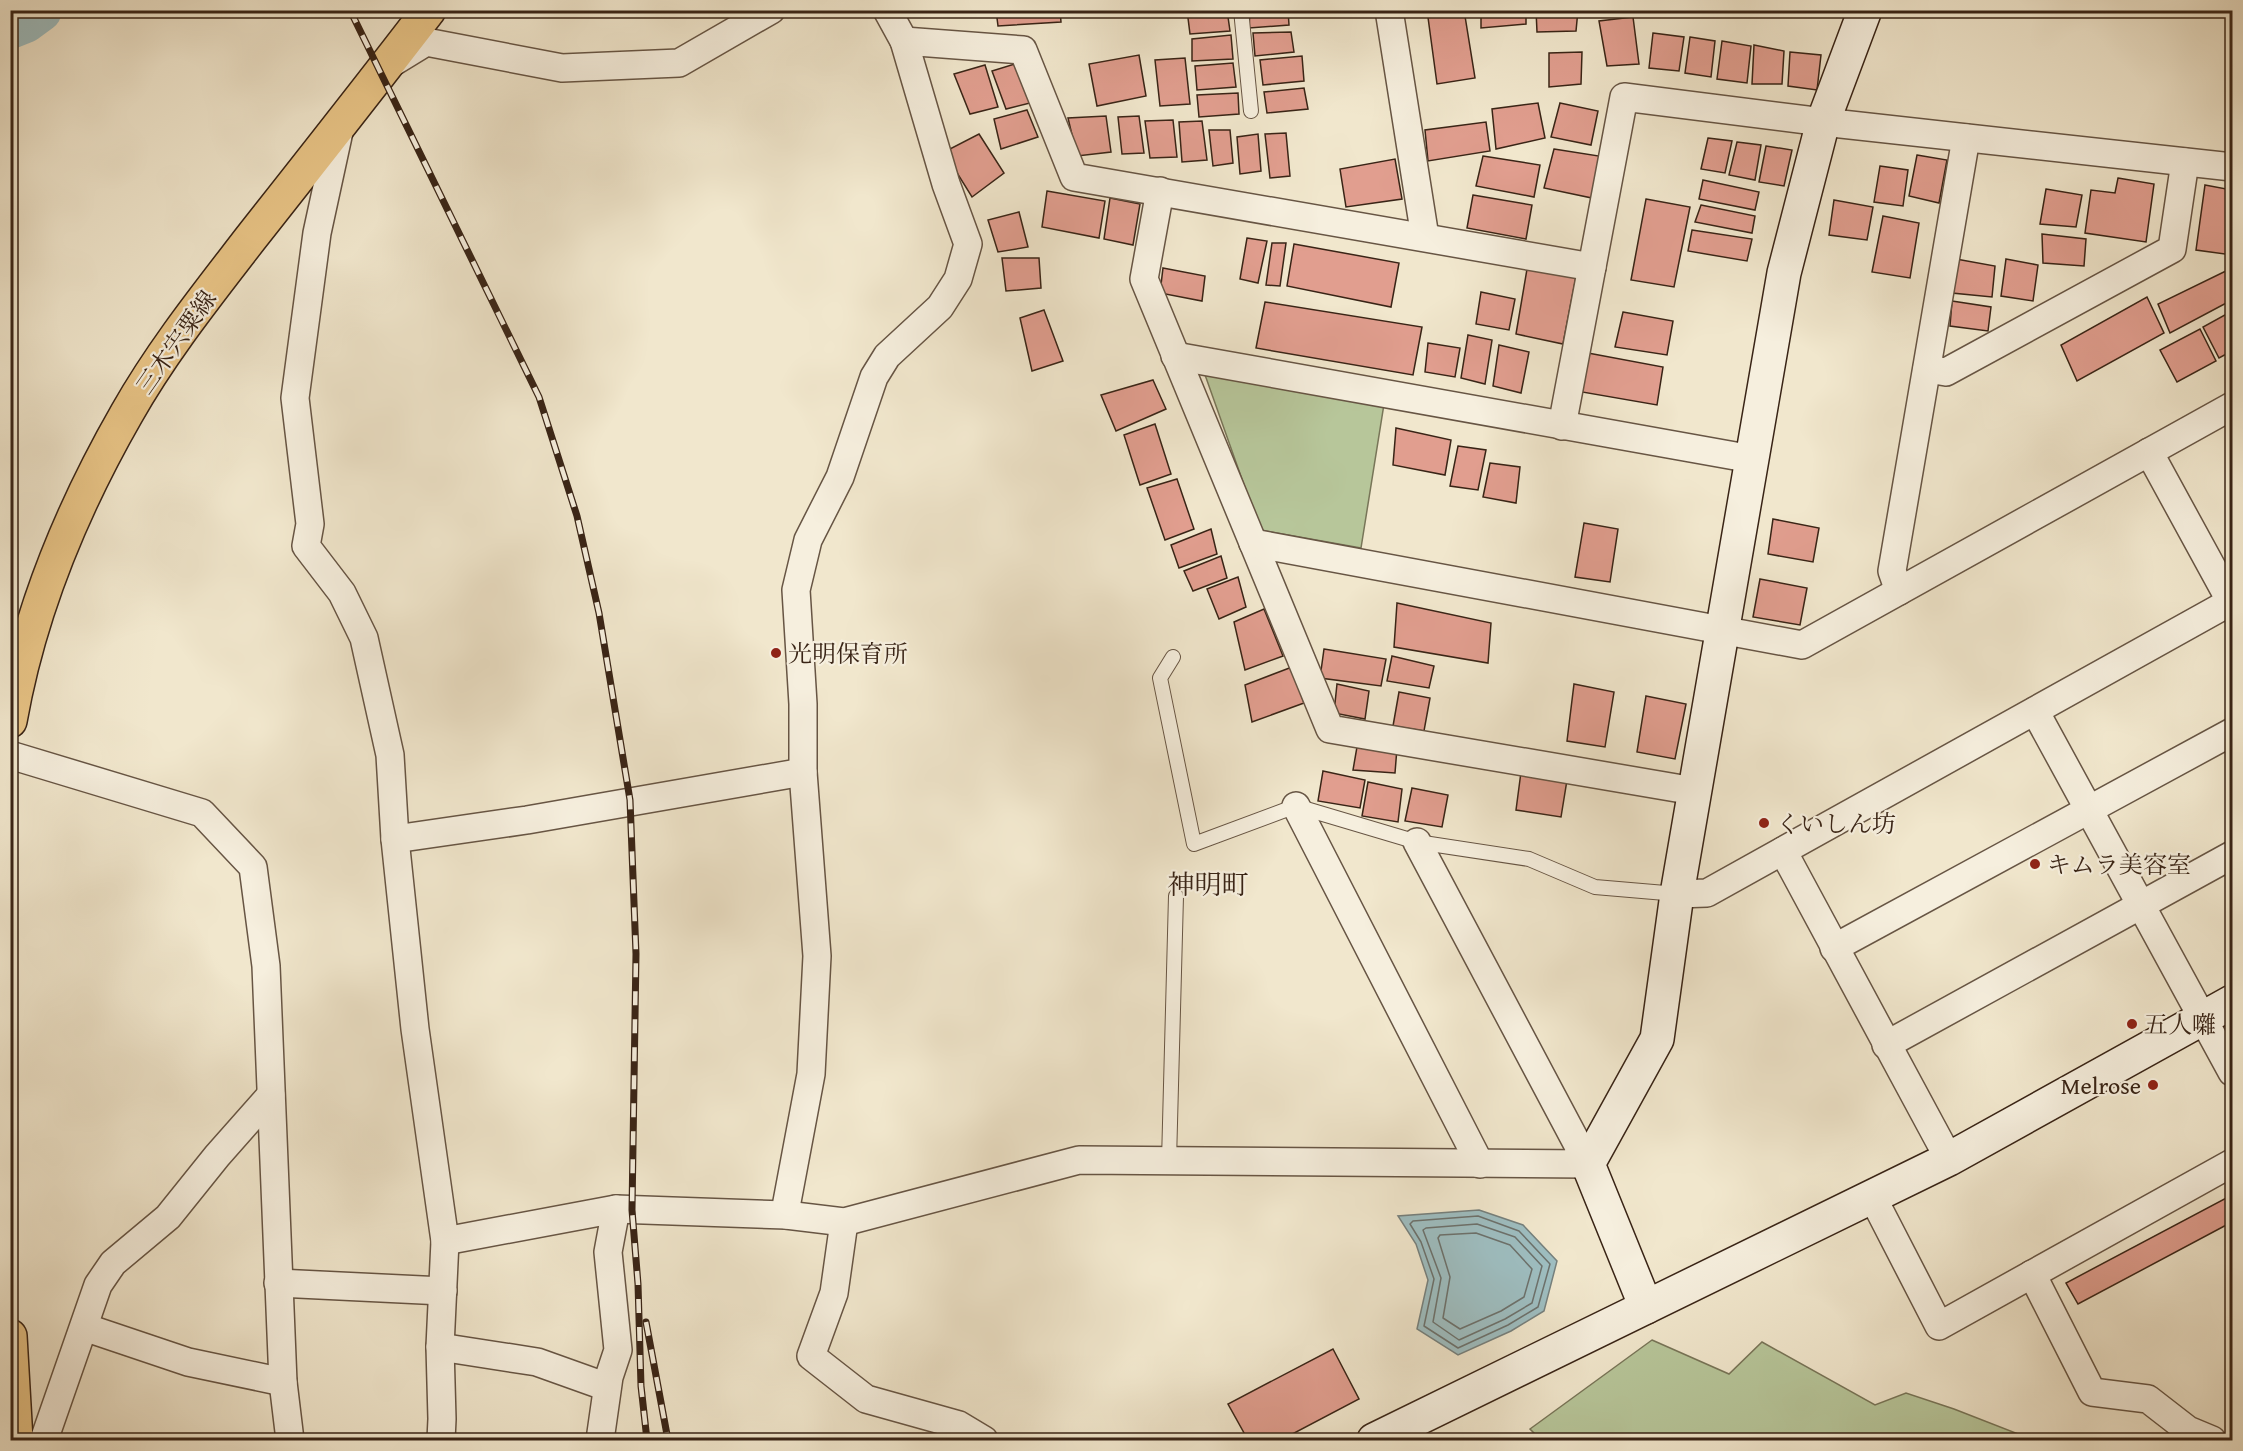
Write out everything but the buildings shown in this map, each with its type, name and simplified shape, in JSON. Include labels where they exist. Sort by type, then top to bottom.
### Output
[{"type":"main road","name":"三木宍粟線","points":[[10,721],[30,636],[52,575],[76,514],[127,412],[193,313],[429,10]]},
{"type":"main road","points":[[10,1336],[16,1440]]},
{"type":"street","points":[[386,67],[426,42],[562,68],[679,63],[771,10]]},
{"type":"street","points":[[786,1215],[811,1074],[818,956],[804,772],[803,704],[796,590],[807,540],[840,477],[874,377],[887,356],[940,307],[958,279],[968,244],[946,184],[904,41],[887,10]]},
{"type":"street","points":[[1389,10],[1425,237]]},
{"type":"street","points":[[1588,1164],[1657,1039],[1694,791],[1724,630],[1784,273],[1823,122],[1865,10]]},
{"type":"street","points":[[904,41],[1023,50],[1074,177],[1592,267]]},
{"type":"street","points":[[1563,426],[1624,97],[1823,122],[2232,167]]},
{"type":"street","points":[[340,123],[317,233],[295,398],[310,524],[306,546],[342,592],[364,638],[390,755],[395,838],[416,1029],[445,1241],[440,1347],[441,1440]]},
{"type":"street","points":[[1899,591],[1892,571],[1966,138]]},
{"type":"street","points":[[1927,369],[1946,372],[2172,249],[2185,162]]},
{"type":"street","points":[[1160,191],[1144,279],[1330,729],[1694,791]]},
{"type":"street","points":[[1175,356],[1752,459]]},
{"type":"street","points":[[1253,543],[1802,645],[2232,406]]},
{"type":"street","points":[[1677,894],[1707,893],[2232,602],[2149,453]]},
{"type":"street","points":[[2035,711],[2232,1072]]},
{"type":"street","points":[[1834,948],[2232,732]]},
{"type":"street","points":[[10,755],[202,813],[253,867],[266,966],[283,1382],[290,1440]]},
{"type":"street","points":[[395,838],[527,820],[804,772]]},
{"type":"street","points":[[1296,806],[1480,1164]]},
{"type":"street","points":[[1417,842],[1588,1164],[1646,1307]]},
{"type":"street","points":[[1783,851],[1948,1159]]},
{"type":"street","points":[[1886,1045],[2232,855]]},
{"type":"street","points":[[1374,1440],[1948,1159],[2232,1002]]},
{"type":"street","points":[[44,1440],[98,1285],[113,1263],[168,1216],[271,1095]]},
{"type":"street","points":[[445,1241],[616,1209],[786,1215],[844,1222],[1079,1160],[1588,1164]]},
{"type":"street","points":[[1872,1196],[1939,1326],[2232,1163]]},
{"type":"street","points":[[600,1440],[607,1387],[618,1350],[608,1252],[616,1209]]},
{"type":"street","points":[[844,1222],[834,1293],[811,1356],[866,1399],[959,1425],[984,1440]]},
{"type":"street","points":[[2032,1274],[2092,1392],[2148,1400],[2188,1430],[2212,1440]]},
{"type":"street","points":[[278,1282],[443,1291]]},
{"type":"street","points":[[84,1327],[188,1362],[283,1382]]},
{"type":"street","points":[[440,1347],[537,1362],[607,1387]]},
{"type":"lane","points":[[1241,10],[1251,111]]},
{"type":"lane","points":[[1173,657],[1160,678],[1194,844],[1296,806],[1417,842],[1529,860],[1595,887],[1677,894]]},
{"type":"lane","points":[[1169,1161],[1176,896]]},
{"type":"green space","points":[[1204,372],[1384,404],[1361,548],[1260,530]]},
{"type":"green space","points":[[1652,1340],[1729,1374],[1762,1342],[1875,1405],[1906,1393],[1954,1409],[2026,1437],[2027,1440],[1541,1440],[1530,1429]]},
{"type":"water","points":[[1479,1210],[1523,1225],[1557,1261],[1544,1311],[1511,1331],[1458,1355],[1417,1329],[1428,1280],[1416,1244],[1398,1216]]},
{"type":"waterway","points":[[10,27],[25,21],[40,10]]},
{"type":"railway","points":[[350,10],[539,397],[577,516],[599,613],[630,800],[636,954],[632,1210],[638,1284],[641,1386],[647,1440]]},
{"type":"railway","points":[[646,1322],[668,1440]]},
{"type":"place","name":"光明保育所","points":[[776,653]]},
{"type":"place","name":"くいしん坊","points":[[1764,823]]},
{"type":"place","name":"キムラ美容室","points":[[2035,864]]},
{"type":"place","name":"五人囃","points":[[2132,1024]]},
{"type":"place","name":"Melrose","points":[[2153,1085]]},
{"type":"district","name":"神明町","points":[[1208,884]]}]
